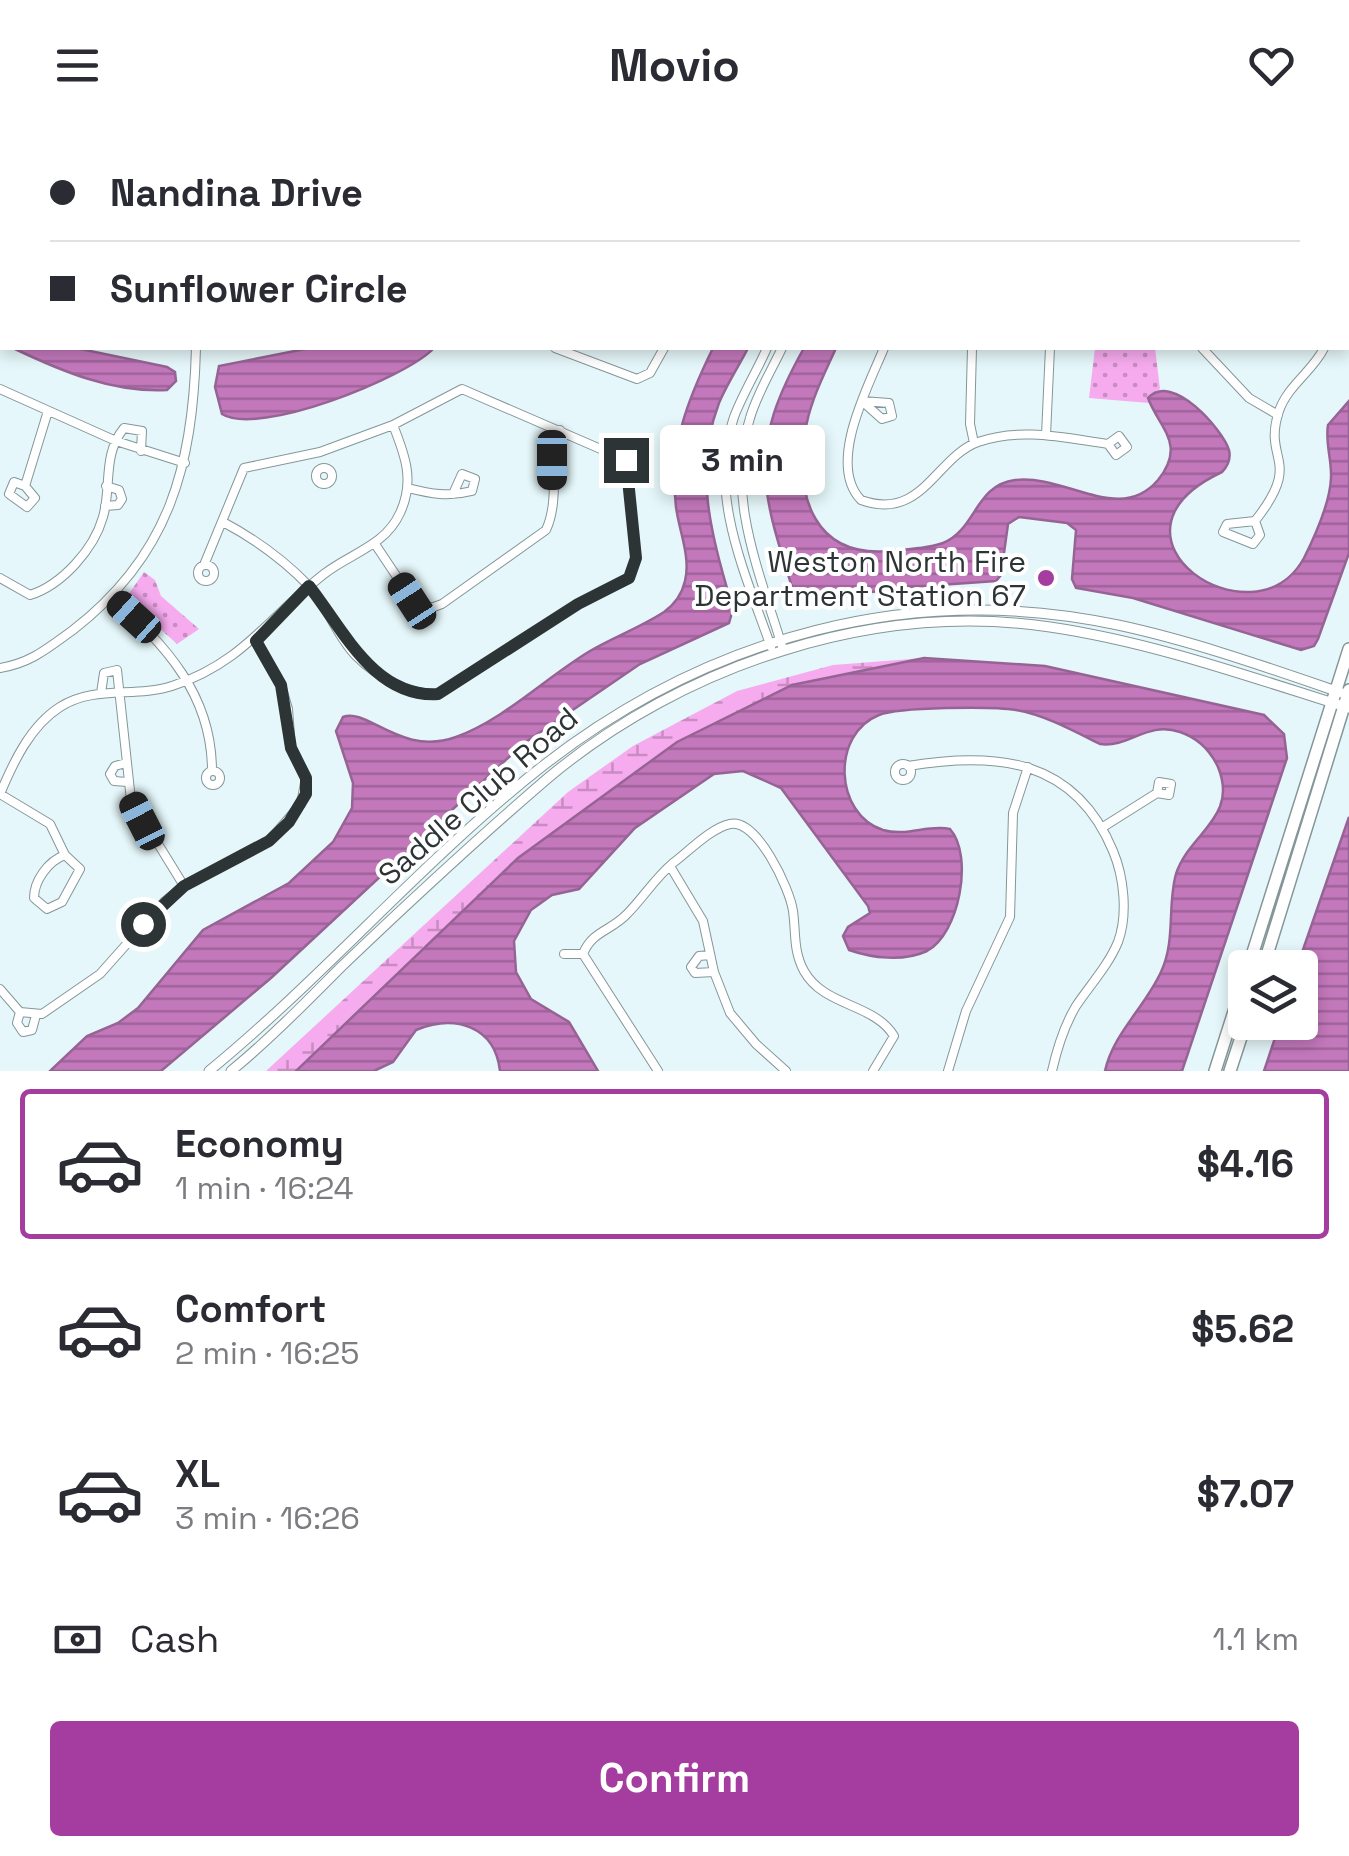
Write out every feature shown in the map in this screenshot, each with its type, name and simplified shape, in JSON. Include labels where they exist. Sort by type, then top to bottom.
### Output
[{"type":"main road","points":[[1268,950],[1344,698],[1349,649]]},
{"type":"main road","points":[[1254,950],[1344,698]]},
{"type":"main road","points":[[1216,1071],[1228,1032]]},
{"type":"main road","points":[[1230,1071],[1240,1040]]},
{"type":"street","points":[[0,668],[32,661],[112,596],[162,525],[185,463],[194,405],[196,350]]},
{"type":"street","points":[[561,350],[636,380],[650,373],[663,350]]},
{"type":"street","points":[[767,350],[734,416],[725,460],[725,490],[732,530],[778,651]]},
{"type":"street","points":[[774,640],[752,546],[742,490],[742,461],[748,423],[781,350]]},
{"type":"street","points":[[883,350],[852,424],[849,451],[854,493],[861,500],[887,502],[924,491],[974,443],[1004,434],[1108,444]]},
{"type":"street","points":[[972,350],[970,424],[974,443]]},
{"type":"street","points":[[1046,436],[1050,350]]},
{"type":"street","points":[[1210,350],[1249,398],[1278,415]]},
{"type":"street","points":[[1255,520],[1260,535],[1252,544],[1223,532],[1227,524],[1255,520],[1281,484],[1278,415],[1290,390],[1322,350]]},
{"type":"street","points":[[0,389],[116,441],[185,463]]},
{"type":"street","points":[[204,565],[244,468],[320,452],[393,425],[462,389],[626,460],[636,558],[629,578],[578,604],[452,686],[425,695],[412,692],[356,656],[309,586],[250,536],[222,522]]},
{"type":"street","points":[[25,486],[48,411]]},
{"type":"street","points":[[65,855],[45,870],[34,890],[34,898],[47,909],[62,902],[79,878],[77,863],[65,855],[50,824],[0,794],[22,749],[57,708],[101,693],[156,690],[220,666],[256,641],[309,586],[375,544],[392,528],[408,488],[408,463],[393,425]]},
{"type":"street","points":[[0,578],[21,593],[44,590],[74,564],[95,538],[105,506],[116,441],[124,428],[138,429],[144,437],[141,450]]},
{"type":"street","points":[[375,544],[412,601],[431,608],[442,604],[546,530],[552,517],[552,460],[560,430]]},
{"type":"street","points":[[320,452],[322,468]]},
{"type":"street","points":[[725,460],[742,461]]},
{"type":"street","points":[[105,506],[118,504],[122,498],[119,490],[106,486]]},
{"type":"street","points":[[408,488],[453,494]]},
{"type":"street","points":[[725,490],[742,490]]},
{"type":"street","points":[[112,596],[150,632],[188,680],[205,718],[212,770]]},
{"type":"street","name":"Saddle Club Road","points":[[210,1071],[541,767],[652,692],[774,640],[898,615],[1047,614],[1144,632],[1344,698]]},
{"type":"street","name":"Saddle Club Road","points":[[231,1071],[549,777],[657,704],[778,651],[932,624],[1047,626],[1167,651],[1344,698]]},
{"type":"street","points":[[20,1012],[17,1023],[23,1032],[32,1030],[36,1015],[100,974],[143,924],[184,886],[269,841],[289,822],[306,794],[306,778],[291,748],[281,685],[256,641]]},
{"type":"street","points":[[101,693],[108,669],[119,673],[127,782],[142,821],[184,886]]},
{"type":"street","points":[[908,766],[976,759],[1028,767],[1065,785],[1103,827],[1119,865],[1124,903],[1119,940],[1074,1010],[1052,1071]]},
{"type":"street","points":[[126,763],[115,766],[110,774],[114,781],[127,782]]},
{"type":"street","points":[[948,1071],[966,1011],[1010,917],[1014,813],[1028,767]]},
{"type":"street","points":[[1103,827],[1157,793]]},
{"type":"street","points":[[583,954],[589,938],[625,917],[670,866],[726,824],[738,823],[751,830],[785,878],[793,910],[794,946],[805,973],[826,996],[885,1021],[894,1036],[874,1071]]},
{"type":"street","points":[[670,866],[692,897],[711,944],[714,972],[730,1013],[786,1071]]},
{"type":"street","points":[[372,921],[381,930]]},
{"type":"street","points":[[564,954],[583,954]]},
{"type":"street","points":[[583,954],[658,1071]]},
{"type":"street","points":[[710,955],[699,956],[691,967],[695,973],[714,972]]},
{"type":"street","points":[[0,990],[20,1012],[36,1015]]},
{"type":"green space","points":[[1095,350],[1155,350],[1160,389],[1150,394],[1149,403],[1089,398]]},
{"type":"green space","points":[[144,572],[155,580],[161,596],[199,629],[177,644],[126,598]]},
{"type":"green space","points":[[924,658],[792,685],[518,858],[307,1062],[296,1071],[266,1071],[568,792],[633,746],[737,691],[833,665]]},
{"type":"shaded area","points":[[18,350],[86,350],[167,367],[175,372],[176,381],[167,390],[147,390],[107,384]]},
{"type":"shaded area","points":[[300,350],[431,350],[364,388],[266,418],[240,419],[222,414],[215,387],[219,366]]},
{"type":"shaded area","points":[[712,350],[747,350],[719,403],[707,455],[708,506],[733,609],[729,623],[640,664],[523,744],[271,978],[161,1071],[50,1071],[87,1036],[118,1023],[138,1008],[203,930],[289,883],[333,842],[352,808],[353,783],[336,731],[343,717],[363,719],[419,741],[456,737],[508,709],[590,651],[672,606],[682,590],[686,572],[676,507],[675,464],[682,424]]},
{"type":"shaded area","points":[[803,350],[835,350],[807,422],[804,480],[816,519],[828,534],[844,545],[864,551],[924,548],[943,543],[963,528],[992,490],[1015,480],[1034,480],[1110,498],[1143,493],[1158,480],[1170,456],[1168,437],[1148,398],[1158,392],[1183,397],[1207,418],[1230,453],[1222,472],[1184,498],[1170,525],[1175,551],[1193,573],[1220,588],[1251,592],[1281,583],[1304,558],[1330,488],[1328,425],[1349,401],[1349,553],[1318,639],[1314,646],[1301,650],[1133,598],[1076,588],[1072,579],[1076,530],[1067,523],[1019,517],[1008,524],[1001,575],[996,581],[896,588],[818,601],[800,598],[793,590],[773,523],[765,468],[767,441],[786,383]]},
{"type":"shaded area","points":[[924,658],[1045,666],[1264,715],[1284,734],[1287,758],[1182,1071],[1105,1071],[1115,1045],[1166,960],[1176,874],[1222,799],[1223,785],[1215,761],[1198,741],[1180,732],[1157,730],[1100,744],[1027,712],[967,708],[879,715],[863,725],[846,756],[848,792],[867,821],[892,832],[950,829],[957,841],[961,857],[960,894],[947,929],[927,951],[888,958],[849,950],[843,936],[848,927],[870,913],[868,906],[781,788],[743,771],[714,774],[635,828],[579,889],[552,895],[531,910],[514,941],[516,972],[531,999],[569,1022],[598,1071],[500,1071],[497,1056],[482,1034],[445,1023],[416,1030],[393,1062],[374,1071],[296,1071],[518,858],[677,742],[792,685]]},
{"type":"shaded area","points":[[1349,817],[1349,1071],[1264,1071],[1274,1040],[1318,1040],[1318,950],[1303,950]]},
{"type":"place","name":"Weston North Fire Department Station 67","points":[[1046,578]]},
{"type":"route","points":[[143,924],[184,886],[269,841],[289,822],[306,794],[306,778],[291,748],[288,709],[281,685],[256,641],[309,586],[356,656],[412,692],[438,694],[578,604],[629,578],[636,558],[626,460]]}]
